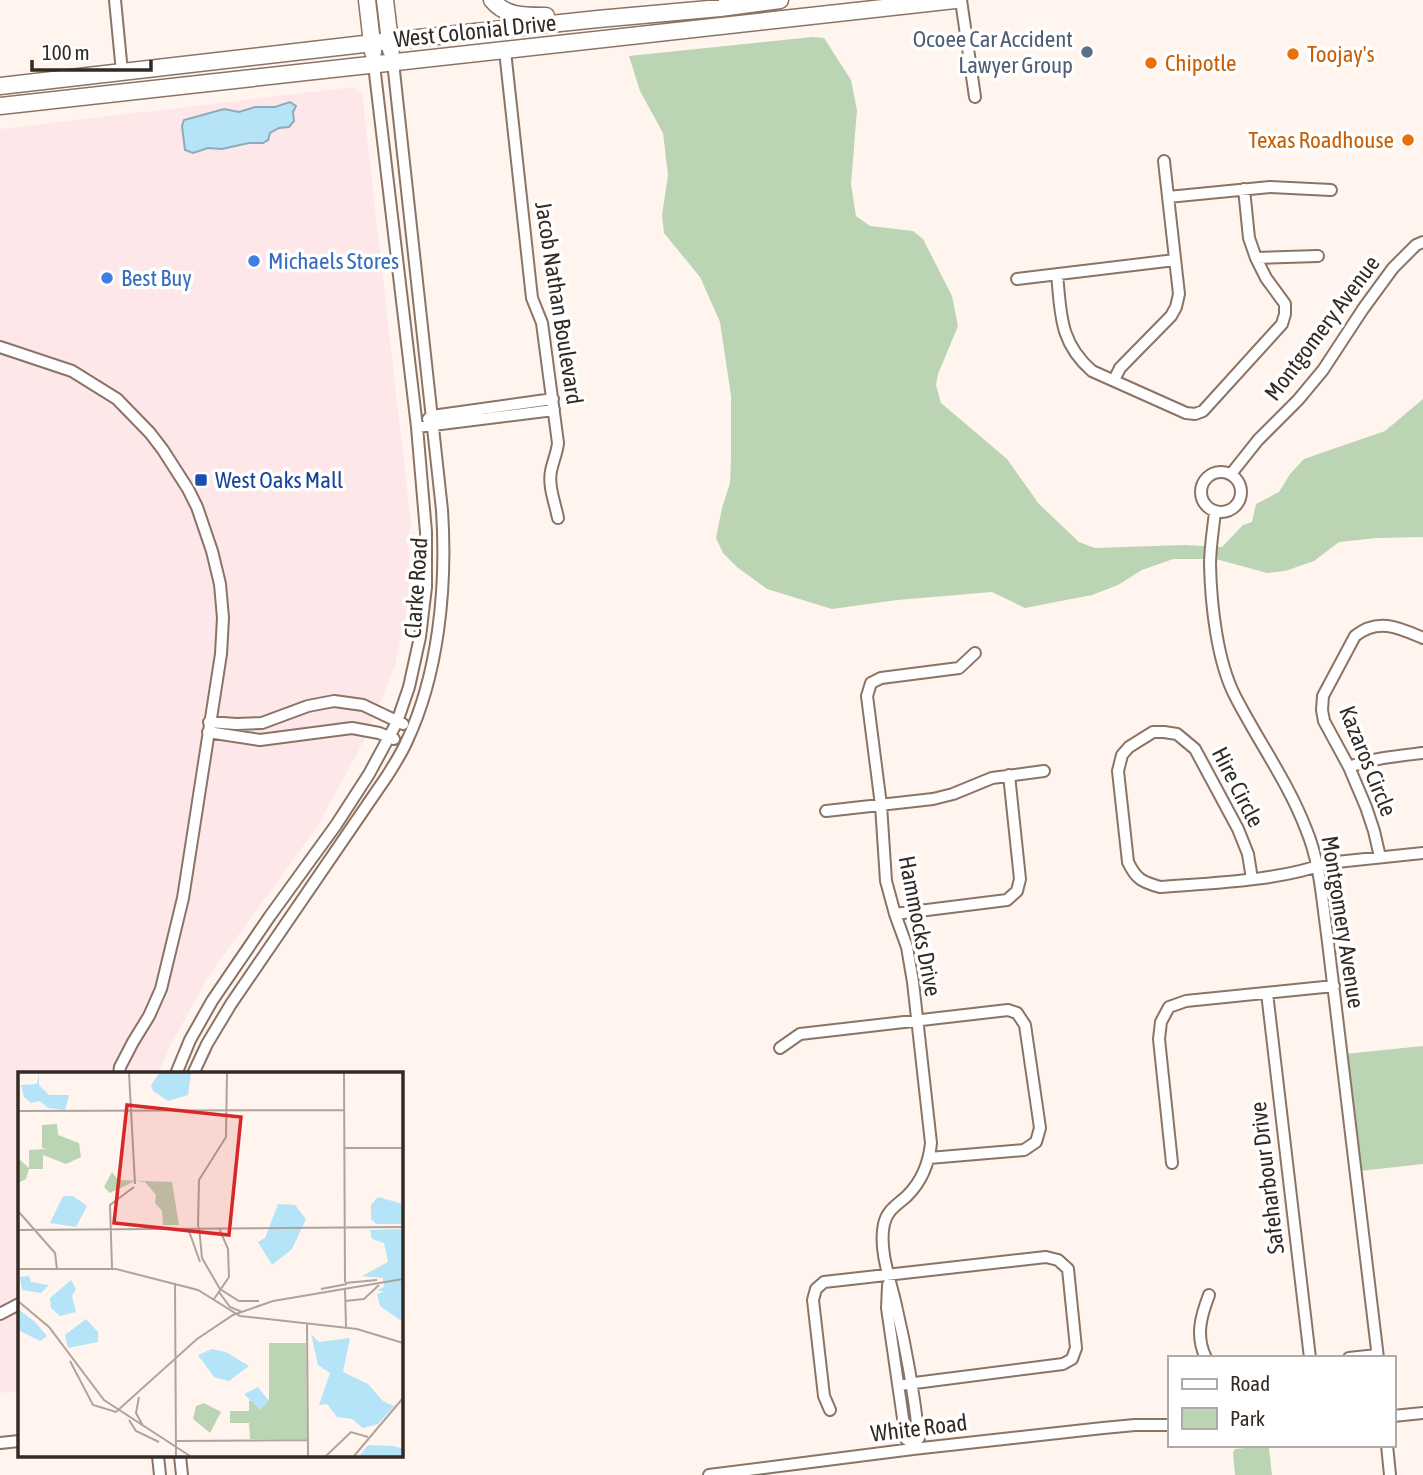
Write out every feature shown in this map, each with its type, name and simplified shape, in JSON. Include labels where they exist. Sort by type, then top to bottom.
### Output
[{"type":"highway","name":"Clarke Road","points":[[367,0],[374,65]]},
{"type":"highway","name":"Clarke Road","points":[[385,0],[393,62]]},
{"type":"highway","points":[[492,0],[500,8],[516,15],[597,19]]},
{"type":"highway","name":"West Colonial Drive","points":[[0,86],[780,0]]},
{"type":"highway","name":"West Colonial Drive","points":[[0,106],[955,0]]},
{"type":"highway","points":[[127,91],[133,82],[158,68]]},
{"type":"highway","points":[[95,95],[111,86],[122,72]]},
{"type":"street","points":[[115,0],[122,72]]},
{"type":"street","points":[[961,0],[975,97]]},
{"type":"street","name":"Jacob Nathan Boulevard","points":[[505,51],[532,298],[542,323],[558,443],[550,481],[558,518]]},
{"type":"street","name":"Clarke Road","points":[[194,1072],[231,1004],[387,776],[406,744],[424,694],[436,644],[443,588],[443,536],[433,421],[393,62]]},
{"type":"street","name":"Clarke Road","points":[[177,1072],[190,1040],[212,1001],[369,774],[397,722],[409,687],[417,649],[426,587],[426,532],[417,427],[374,65]]},
{"type":"street","points":[[1114,380],[1120,368],[1171,316],[1179,294],[1164,161]]},
{"type":"street","points":[[1168,197],[1270,187],[1331,190]]},
{"type":"street","points":[[1057,274],[1064,332],[1080,360],[1093,371],[1186,413],[1203,411],[1282,324],[1285,314],[1285,304],[1266,278],[1256,258],[1250,238],[1244,189]]},
{"type":"street","name":"Montgomery Avenue","points":[[1231,474],[1258,440],[1315,380],[1393,268],[1416,245],[1423,242]]},
{"type":"street","points":[[1256,258],[1318,256]]},
{"type":"street","points":[[1017,279],[1175,260]]},
{"type":"street","points":[[0,346],[72,371],[117,399],[150,433],[187,487],[197,507],[212,551],[221,594],[223,618],[220,654],[183,898],[161,989],[119,1072]]},
{"type":"street","points":[[417,427],[433,421],[553,404]]},
{"type":"street","points":[[1217,472],[1231,474],[1239,483],[1241,497],[1229,511],[1215,512],[1209,509],[1201,497],[1202,483],[1217,472]]},
{"type":"street","name":"Montgomery Avenue","points":[[1215,512],[1210,565],[1216,631],[1223,664],[1234,694],[1307,830],[1317,867],[1334,986],[1377,1356]]},
{"type":"street","name":"Kazaros Circle","points":[[1380,857],[1374,831],[1349,767],[1324,721],[1323,696],[1355,636],[1363,629],[1393,626],[1423,638]]},
{"type":"street","name":"Hammocks Drive","points":[[889,1275],[887,1308],[906,1439],[913,1446],[919,1438],[912,1383],[883,1243],[884,1224],[891,1209],[908,1195],[924,1174],[931,1143],[907,947],[886,881],[881,805],[867,695],[871,683],[881,678],[959,668],[975,653]]},
{"type":"street","points":[[209,727],[262,723],[307,706],[334,701],[363,705],[413,727]]},
{"type":"street","points":[[209,727],[260,740],[352,729],[379,733],[406,744]]},
{"type":"street","name":"Hire Circle","points":[[1252,879],[1248,854],[1238,829],[1195,749],[1177,734],[1164,732],[1153,732],[1129,747],[1122,755],[1118,771],[1128,862],[1134,875],[1146,883],[1160,887],[1252,879],[1317,867]]},
{"type":"street","points":[[1349,767],[1378,758],[1423,753]]},
{"type":"street","points":[[826,811],[933,799],[992,778],[1044,771]]},
{"type":"street","points":[[895,914],[1007,900],[1017,891],[1020,879],[1009,775]]},
{"type":"street","points":[[1317,867],[1328,863],[1423,853]]},
{"type":"street","points":[[1172,1163],[1159,1039],[1161,1022],[1169,1007],[1186,1001],[1334,986]]},
{"type":"street","name":"Safeharbour Drive","points":[[1267,993],[1310,1356]]},
{"type":"street","points":[[780,1048],[800,1034],[1008,1010],[1017,1013],[1025,1025],[1040,1128],[1036,1142],[1024,1150],[929,1158]]},
{"type":"street","points":[[830,1410],[824,1396],[813,1300],[816,1289],[824,1282],[1046,1257],[1058,1260],[1068,1269],[1076,1348],[1072,1359],[1063,1364],[899,1385]]},
{"type":"street","points":[[1205,1356],[1201,1348],[1200,1319],[1209,1295]]},
{"type":"street","points":[[0,1314],[18,1305]]},
{"type":"street","points":[[1395,1416],[1423,1413]]},
{"type":"street","name":"White Road","points":[[709,1475],[913,1446],[1168,1425]]},
{"type":"street","points":[[0,1443],[18,1441]]},
{"type":"street","points":[[1387,1447],[1390,1475]]},
{"type":"shaded area","name":"West Oaks Mall","points":[[354,87],[362,94],[411,524],[408,539],[410,576],[406,615],[394,668],[367,735],[317,827],[208,977],[170,1046],[160,1072],[18,1072],[18,1391],[0,1393],[0,129]]},
{"type":"green space","points":[[824,38],[851,80],[857,110],[851,184],[856,216],[870,226],[913,231],[923,239],[952,296],[958,326],[938,374],[936,385],[941,403],[1007,459],[1039,504],[1079,542],[1095,548],[1184,545],[1222,547],[1243,525],[1252,522],[1256,504],[1279,492],[1290,474],[1304,459],[1385,431],[1423,399],[1423,537],[1339,542],[1314,561],[1285,571],[1267,573],[1216,559],[1173,559],[1142,570],[1118,585],[1092,595],[1025,608],[992,592],[832,609],[767,589],[737,567],[723,553],[716,538],[730,483],[731,461],[731,396],[720,322],[700,277],[664,233],[662,215],[668,175],[663,133],[640,91],[629,56]]},
{"type":"green space","points":[[1423,1046],[1423,1164],[1360,1171],[1345,1054]]},
{"type":"green space","points":[[1269,1448],[1272,1475],[1235,1475],[1235,1449]]},
{"type":"water","points":[[290,102],[296,106],[293,112],[294,121],[289,127],[270,133],[268,140],[263,143],[222,149],[208,148],[193,153],[185,150],[182,126],[184,120],[224,109],[239,112]]},
{"type":"place","name":"Ocoee Car Accident Lawyer Group","points":[[1087,52]]},
{"type":"place","name":"Toojay's","points":[[1293,54]]},
{"type":"place","name":"Chipotle","points":[[1151,63]]},
{"type":"place","name":"Texas Roadhouse","points":[[1408,140]]},
{"type":"place","name":"Michaels Stores","points":[[254,261]]},
{"type":"place","name":"Best Buy","points":[[107,278]]},
{"type":"place","name":"West Oaks Mall","points":[[201,480]]}]
